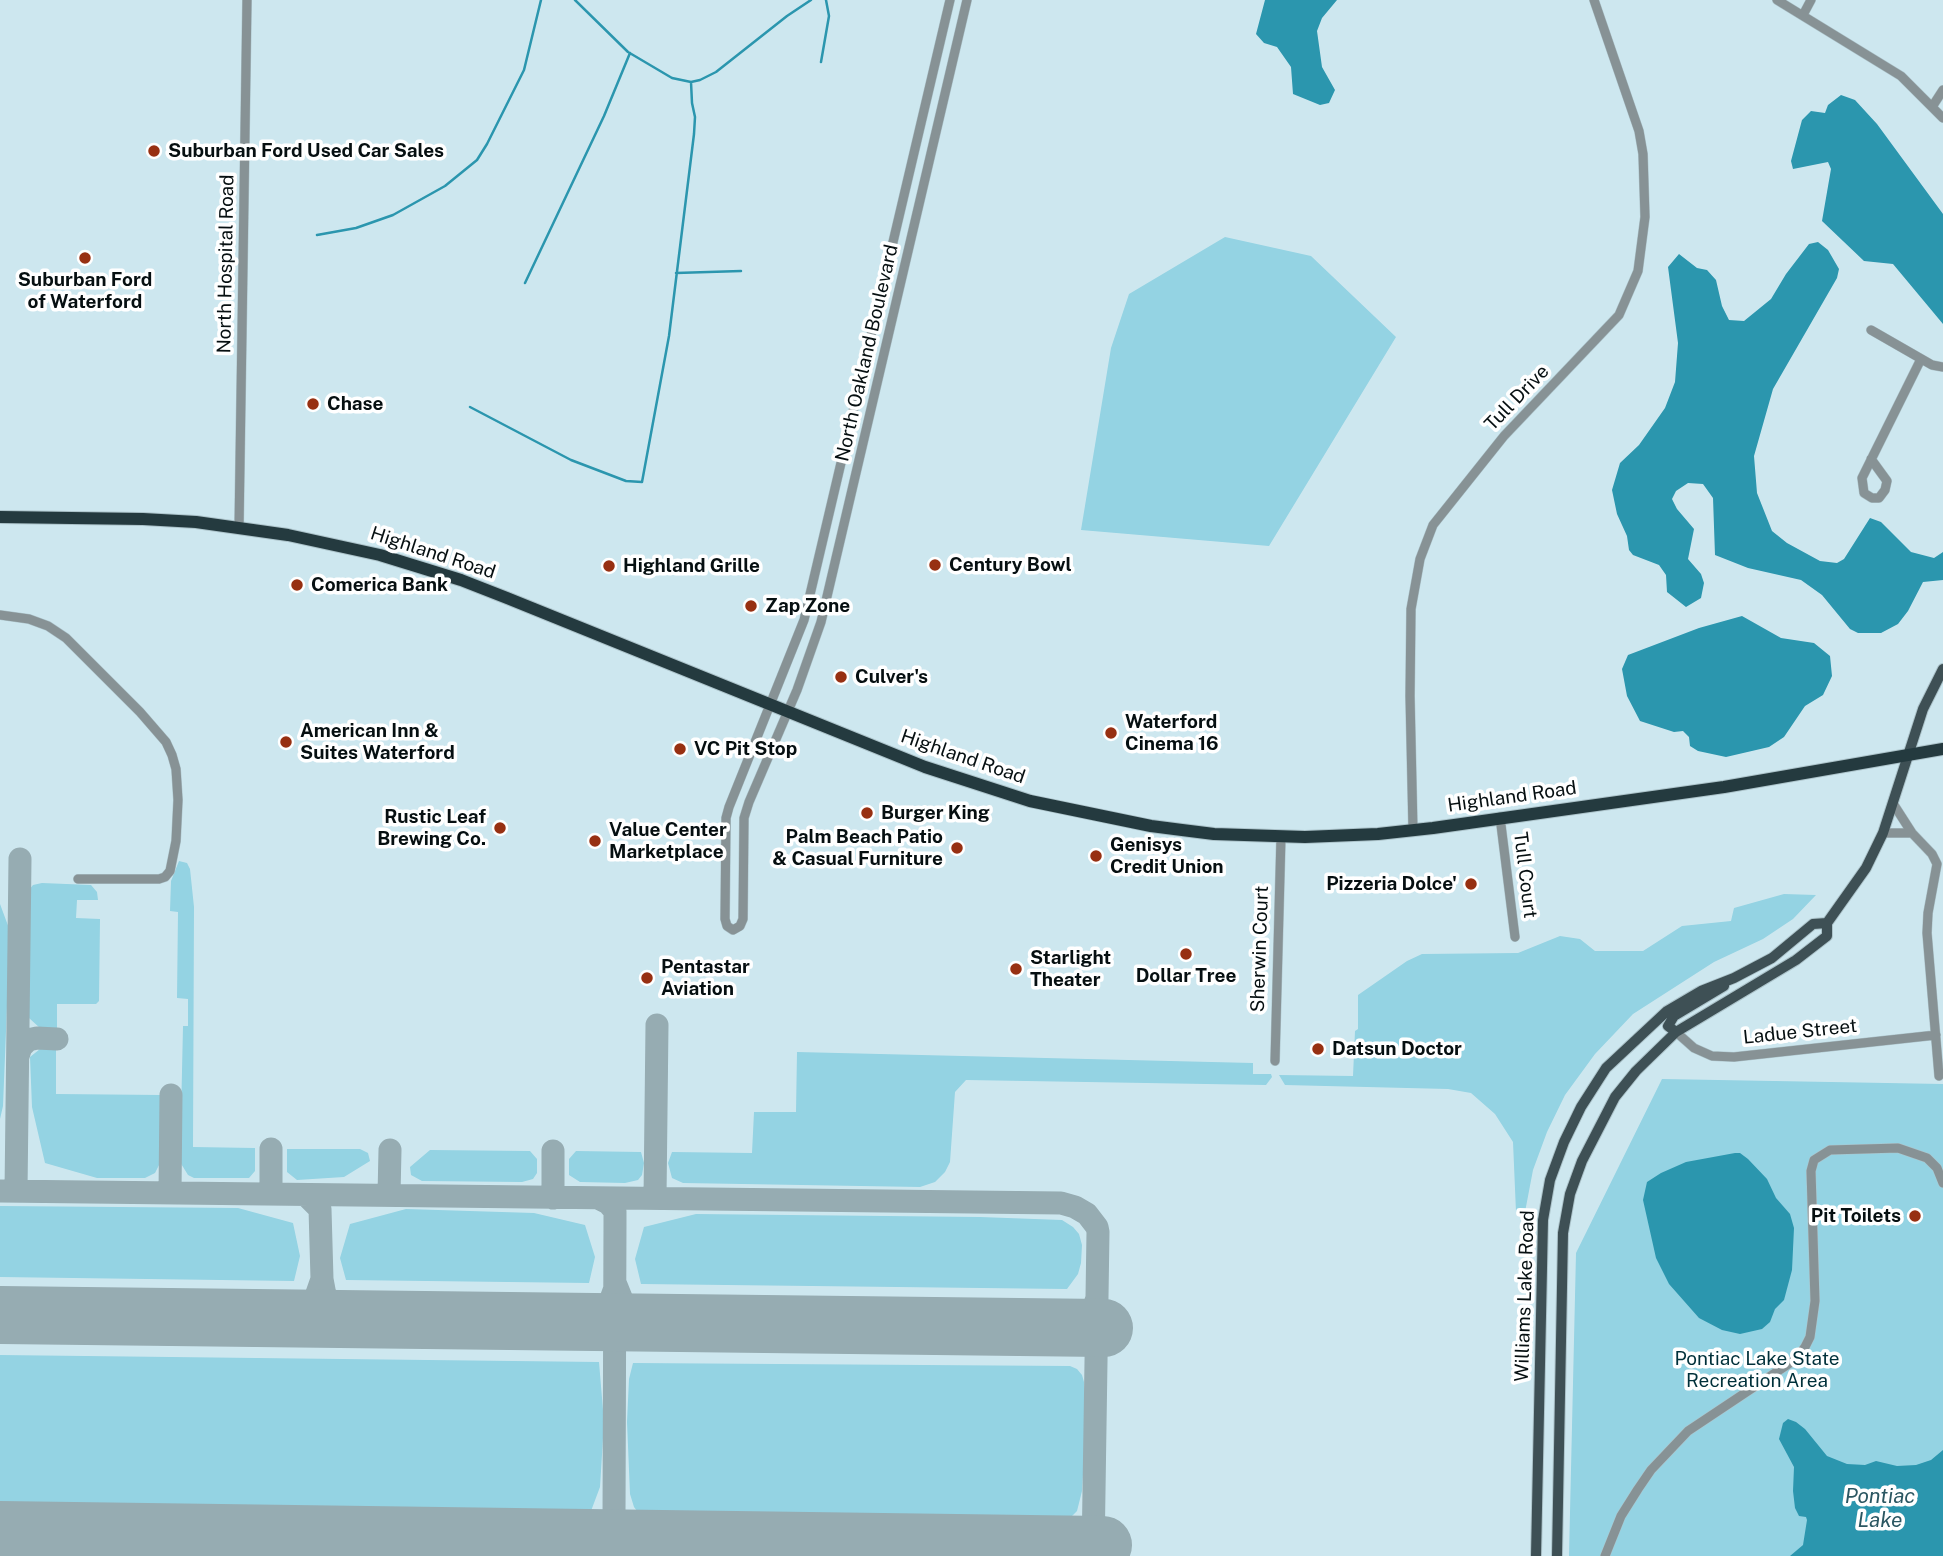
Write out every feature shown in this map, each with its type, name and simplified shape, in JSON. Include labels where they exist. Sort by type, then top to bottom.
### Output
[{"type":"highway","name":"Highland Road","points":[[0,517],[143,519],[239,528],[340,545],[380,555],[448,576],[914,763],[1030,801],[1151,826],[1214,834],[1336,836],[1413,830],[1724,788],[1943,749]]},
{"type":"main road","name":"Williams Lake Road","points":[[1557,1556],[1563,1233],[1570,1194],[1597,1128],[1615,1097],[1636,1071],[1676,1032],[1796,960],[1827,936],[1826,923],[1866,868],[1883,833],[1923,709],[1943,668]]},
{"type":"main road","name":"Williams Lake Road","points":[[1536,1556],[1541,1259],[1550,1180],[1564,1142],[1581,1107],[1606,1068],[1667,1011],[1772,958],[1813,924],[1826,923]]},
{"type":"main road","points":[[1715,1008],[1739,987],[1772,969],[1777,962],[1777,959],[1772,958]]},
{"type":"main road","points":[[1676,1032],[1668,1026],[1674,1016],[1714,994],[1734,978]]},
{"type":"street","name":"North Hospital Road","points":[[239,528],[247,0]]},
{"type":"street","name":"North Oakland Boulevard","points":[[950,0],[806,613],[726,818],[725,919],[727,926],[733,930],[740,926],[743,919],[744,818],[824,613],[967,0]]},
{"type":"street","name":"Tull Drive","points":[[1413,830],[1411,609],[1420,559],[1433,524],[1504,436],[1619,315],[1638,271],[1644,217],[1643,154],[1639,131],[1594,0]]},
{"type":"street","points":[[1777,0],[1901,76],[1943,118]]},
{"type":"street","points":[[1803,15],[1811,0]]},
{"type":"street","points":[[1932,107],[1943,90]]},
{"type":"street","points":[[1871,330],[1932,365],[1943,367]]},
{"type":"street","points":[[1871,459],[1921,359]]},
{"type":"street","points":[[0,615],[29,619],[48,626],[66,638],[140,712],[166,742],[172,755],[178,795],[176,841],[170,872],[159,879],[78,879]]},
{"type":"street","points":[[1894,805],[1937,864],[1927,933],[1939,1076]]},
{"type":"street","name":"Tull Court","points":[[1500,817],[1515,937]]},
{"type":"street","points":[[1883,833],[1912,833]]},
{"type":"street","name":"Sherwin Court","points":[[1275,1061],[1281,837]]},
{"type":"street","name":"Ladue Street","points":[[1676,1032],[1694,1048],[1712,1056],[1734,1057],[1936,1035]]},
{"type":"street","points":[[1605,1556],[1621,1516],[1638,1489],[1651,1470],[1688,1431],[1796,1359],[1805,1347],[1810,1337],[1815,1301],[1811,1171],[1814,1160],[1830,1150],[1898,1148],[1927,1158],[1937,1168],[1943,1183]]},
{"type":"green space","points":[[1225,237],[1311,256],[1396,337],[1269,546],[1081,530],[1111,348],[1129,294]]},
{"type":"green space","points":[[179,861],[187,863],[190,869],[194,907],[193,1147],[255,1148],[255,1171],[249,1178],[194,1178],[188,1175],[180,1162],[183,1026],[188,1026],[188,999],[177,998],[178,912],[170,911],[171,881]]},
{"type":"green space","points":[[33,885],[91,885],[97,892],[98,900],[77,900],[76,918],[100,919],[99,1001],[96,1004],[57,1004],[57,1029],[40,1028],[29,1018],[29,890]]},
{"type":"green space","points":[[1784,894],[1816,895],[1793,919],[1763,939],[1714,962],[1633,1014],[1595,1054],[1565,1095],[1547,1132],[1533,1170],[1525,1212],[1516,1212],[1513,1142],[1495,1114],[1471,1093],[1448,1089],[1285,1085],[1279,1075],[1353,1076],[1358,995],[1407,961],[1422,954],[1518,953],[1560,936],[1580,939],[1595,951],[1643,951],[1682,926],[1731,921],[1734,908]]},
{"type":"green space","points":[[0,904],[10,931],[3,1106],[0,1119]]},
{"type":"green space","points":[[40,1049],[56,1049],[56,1094],[162,1095],[161,1161],[155,1173],[145,1178],[97,1178],[45,1163],[32,1107],[30,1057]]},
{"type":"green space","points":[[797,1052],[1253,1063],[1253,1074],[1271,1074],[1272,1077],[1266,1085],[966,1080],[955,1092],[950,1162],[935,1182],[920,1187],[683,1183],[672,1178],[668,1163],[672,1152],[752,1153],[754,1112],[796,1112]]},
{"type":"green space","name":"Pontiac Lake State Recreation Area","points":[[1662,1079],[1943,1084],[1943,1556],[1569,1556],[1576,1253]]},
{"type":"green space","points":[[287,1149],[360,1149],[368,1153],[370,1161],[344,1177],[297,1180],[287,1172]]},
{"type":"green space","points":[[430,1150],[530,1151],[537,1159],[537,1173],[533,1179],[522,1182],[422,1181],[411,1175],[410,1167]]},
{"type":"green space","points":[[576,1151],[641,1152],[644,1163],[642,1175],[638,1180],[625,1183],[580,1182],[569,1175],[569,1159]]},
{"type":"green space","points":[[0,1206],[238,1208],[293,1223],[300,1256],[294,1281],[0,1277]]},
{"type":"green space","points":[[406,1209],[534,1213],[585,1225],[595,1257],[589,1283],[346,1280],[340,1258],[350,1224]]},
{"type":"green space","points":[[696,1214],[1062,1220],[1079,1234],[1082,1245],[1081,1263],[1078,1274],[1067,1289],[641,1284],[635,1259],[644,1227]]},
{"type":"green space","points":[[0,1355],[599,1362],[604,1422],[600,1487],[591,1511],[587,1516],[575,1519],[0,1512]]},
{"type":"green space","points":[[633,1363],[1070,1366],[1077,1369],[1084,1382],[1085,1442],[1082,1491],[1077,1511],[1066,1522],[1058,1524],[653,1521],[640,1515],[630,1494],[627,1422],[629,1379]]},
{"type":"water","points":[[1265,0],[1337,0],[1322,18],[1317,31],[1322,67],[1335,90],[1329,103],[1320,105],[1293,94],[1291,67],[1277,47],[1264,43],[1256,34]]},
{"type":"water","points":[[1841,95],[1855,100],[1877,124],[1943,214],[1943,324],[1893,264],[1864,261],[1822,221],[1831,169],[1828,162],[1793,169],[1791,161],[1802,120],[1811,111],[1825,113],[1828,105]]},
{"type":"water","points":[[1818,242],[1828,250],[1839,269],[1837,278],[1773,389],[1754,456],[1757,493],[1772,531],[1787,543],[1820,561],[1837,563],[1844,559],[1870,518],[1881,522],[1911,552],[1934,558],[1943,552],[1943,580],[1923,582],[1898,624],[1881,633],[1858,633],[1850,629],[1822,595],[1801,580],[1748,568],[1715,555],[1713,498],[1703,484],[1688,483],[1676,491],[1672,499],[1694,529],[1688,559],[1701,574],[1704,583],[1701,598],[1686,607],[1667,592],[1666,575],[1659,565],[1633,555],[1629,550],[1612,490],[1620,463],[1639,445],[1665,408],[1675,382],[1678,343],[1668,267],[1679,254],[1697,268],[1707,270],[1716,280],[1722,306],[1729,320],[1744,321],[1771,299],[1809,244]]},
{"type":"water","points":[[1742,616],[1781,638],[1814,643],[1830,656],[1832,676],[1823,695],[1805,706],[1784,737],[1769,747],[1726,757],[1698,751],[1690,746],[1689,737],[1683,731],[1674,732],[1640,721],[1627,696],[1622,669],[1628,655],[1699,628]]},
{"type":"water","points":[[1735,1153],[1748,1159],[1767,1179],[1776,1198],[1790,1214],[1794,1228],[1792,1270],[1784,1300],[1775,1309],[1770,1322],[1762,1329],[1740,1334],[1722,1330],[1699,1318],[1669,1284],[1656,1258],[1643,1200],[1647,1182],[1661,1173],[1686,1162]]},
{"type":"water","name":"Pontiac Lake","points":[[1788,1419],[1805,1429],[1827,1456],[1847,1464],[1865,1465],[1876,1461],[1897,1466],[1916,1465],[1931,1460],[1943,1450],[1943,1556],[1790,1556],[1803,1545],[1807,1520],[1806,1517],[1799,1516],[1795,1508],[1794,1467],[1779,1439],[1783,1423]]},
{"type":"waterway","points":[[317,235],[356,228],[393,215],[445,186],[477,160],[524,70],[541,0]]},
{"type":"waterway","points":[[575,0],[628,52],[672,78],[691,82],[716,72],[811,0]]},
{"type":"waterway","points":[[821,62],[829,16],[826,0]]},
{"type":"waterway","points":[[525,283],[604,116],[630,53]]},
{"type":"waterway","points":[[470,407],[571,460],[626,481],[642,482],[669,336],[694,134],[691,82]]},
{"type":"waterway","points":[[676,273],[741,271]]},
{"type":"taxiway","points":[[16,1191],[20,859]]},
{"type":"taxiway","points":[[655,1198],[657,1025]]},
{"type":"taxiway","points":[[18,1056],[21,1047],[28,1040],[57,1039]]},
{"type":"taxiway","points":[[170,1193],[171,1095]]},
{"type":"taxiway","points":[[271,1149],[271,1194]]},
{"type":"taxiway","points":[[389,1195],[390,1150]]},
{"type":"taxiway","points":[[553,1151],[553,1198]]},
{"type":"taxiway","points":[[0,1191],[1061,1203],[1075,1207],[1087,1214],[1098,1232],[1093,1556]]},
{"type":"taxiway","points":[[306,1195],[320,1209],[325,1295],[341,1312],[357,1319]]},
{"type":"taxiway","points":[[593,1538],[608,1529],[614,1517],[615,1211],[608,1203],[598,1198]]},
{"type":"taxiway","points":[[286,1318],[303,1310],[315,1299],[322,1279]]},
{"type":"taxiway","points":[[616,1285],[624,1305],[639,1317],[654,1323]]},
{"type":"taxiway","points":[[577,1322],[603,1309],[615,1288]]},
{"type":"taxiway","points":[[1066,1327],[1092,1312],[1097,1298]]},
{"type":"taxiway","points":[[614,1517],[619,1528],[633,1539]]},
{"type":"taxiway","points":[[318,1534],[342,1542],[362,1556]]},
{"type":"taxiway","points":[[396,1556],[412,1545],[442,1536]]},
{"type":"taxiway","points":[[924,1543],[951,1556]]},
{"type":"runway","points":[[0,1315],[1104,1328]]},
{"type":"runway","points":[[0,1530],[1103,1545]]},
{"type":"place","name":"Suburban Ford Used Car Sales","points":[[154,151]]},
{"type":"place","name":"Suburban Ford of Waterford","points":[[85,258]]},
{"type":"place","name":"Chase","points":[[313,404]]},
{"type":"place","name":"Century Bowl","points":[[935,565]]},
{"type":"place","name":"Highland Grille","points":[[609,566]]},
{"type":"place","name":"Comerica Bank","points":[[297,585]]},
{"type":"place","name":"Zap Zone","points":[[751,606]]},
{"type":"place","name":"Culver's","points":[[841,677]]},
{"type":"place","name":"Waterford Cinema 16","points":[[1111,733]]},
{"type":"place","name":"American Inn & Suites Waterford","points":[[286,742]]},
{"type":"place","name":"VC Pit Stop","points":[[680,749]]},
{"type":"place","name":"Burger King","points":[[867,813]]},
{"type":"place","name":"Rustic Leaf Brewing Co.","points":[[500,828]]},
{"type":"place","name":"Value Center Marketplace","points":[[595,841]]},
{"type":"place","name":"Palm Beach Patio & Casual Furniture","points":[[957,848]]},
{"type":"place","name":"Genisys Credit Union","points":[[1096,856]]},
{"type":"place","name":"Pizzeria Dolce'","points":[[1471,884]]},
{"type":"place","name":"Dollar Tree","points":[[1186,954]]},
{"type":"place","name":"Starlight Theater","points":[[1016,969]]},
{"type":"place","name":"Pentastar Aviation","points":[[647,978]]},
{"type":"place","name":"Datsun Doctor","points":[[1318,1049]]},
{"type":"place","name":"Pit Toilets","points":[[1915,1216]]}]
